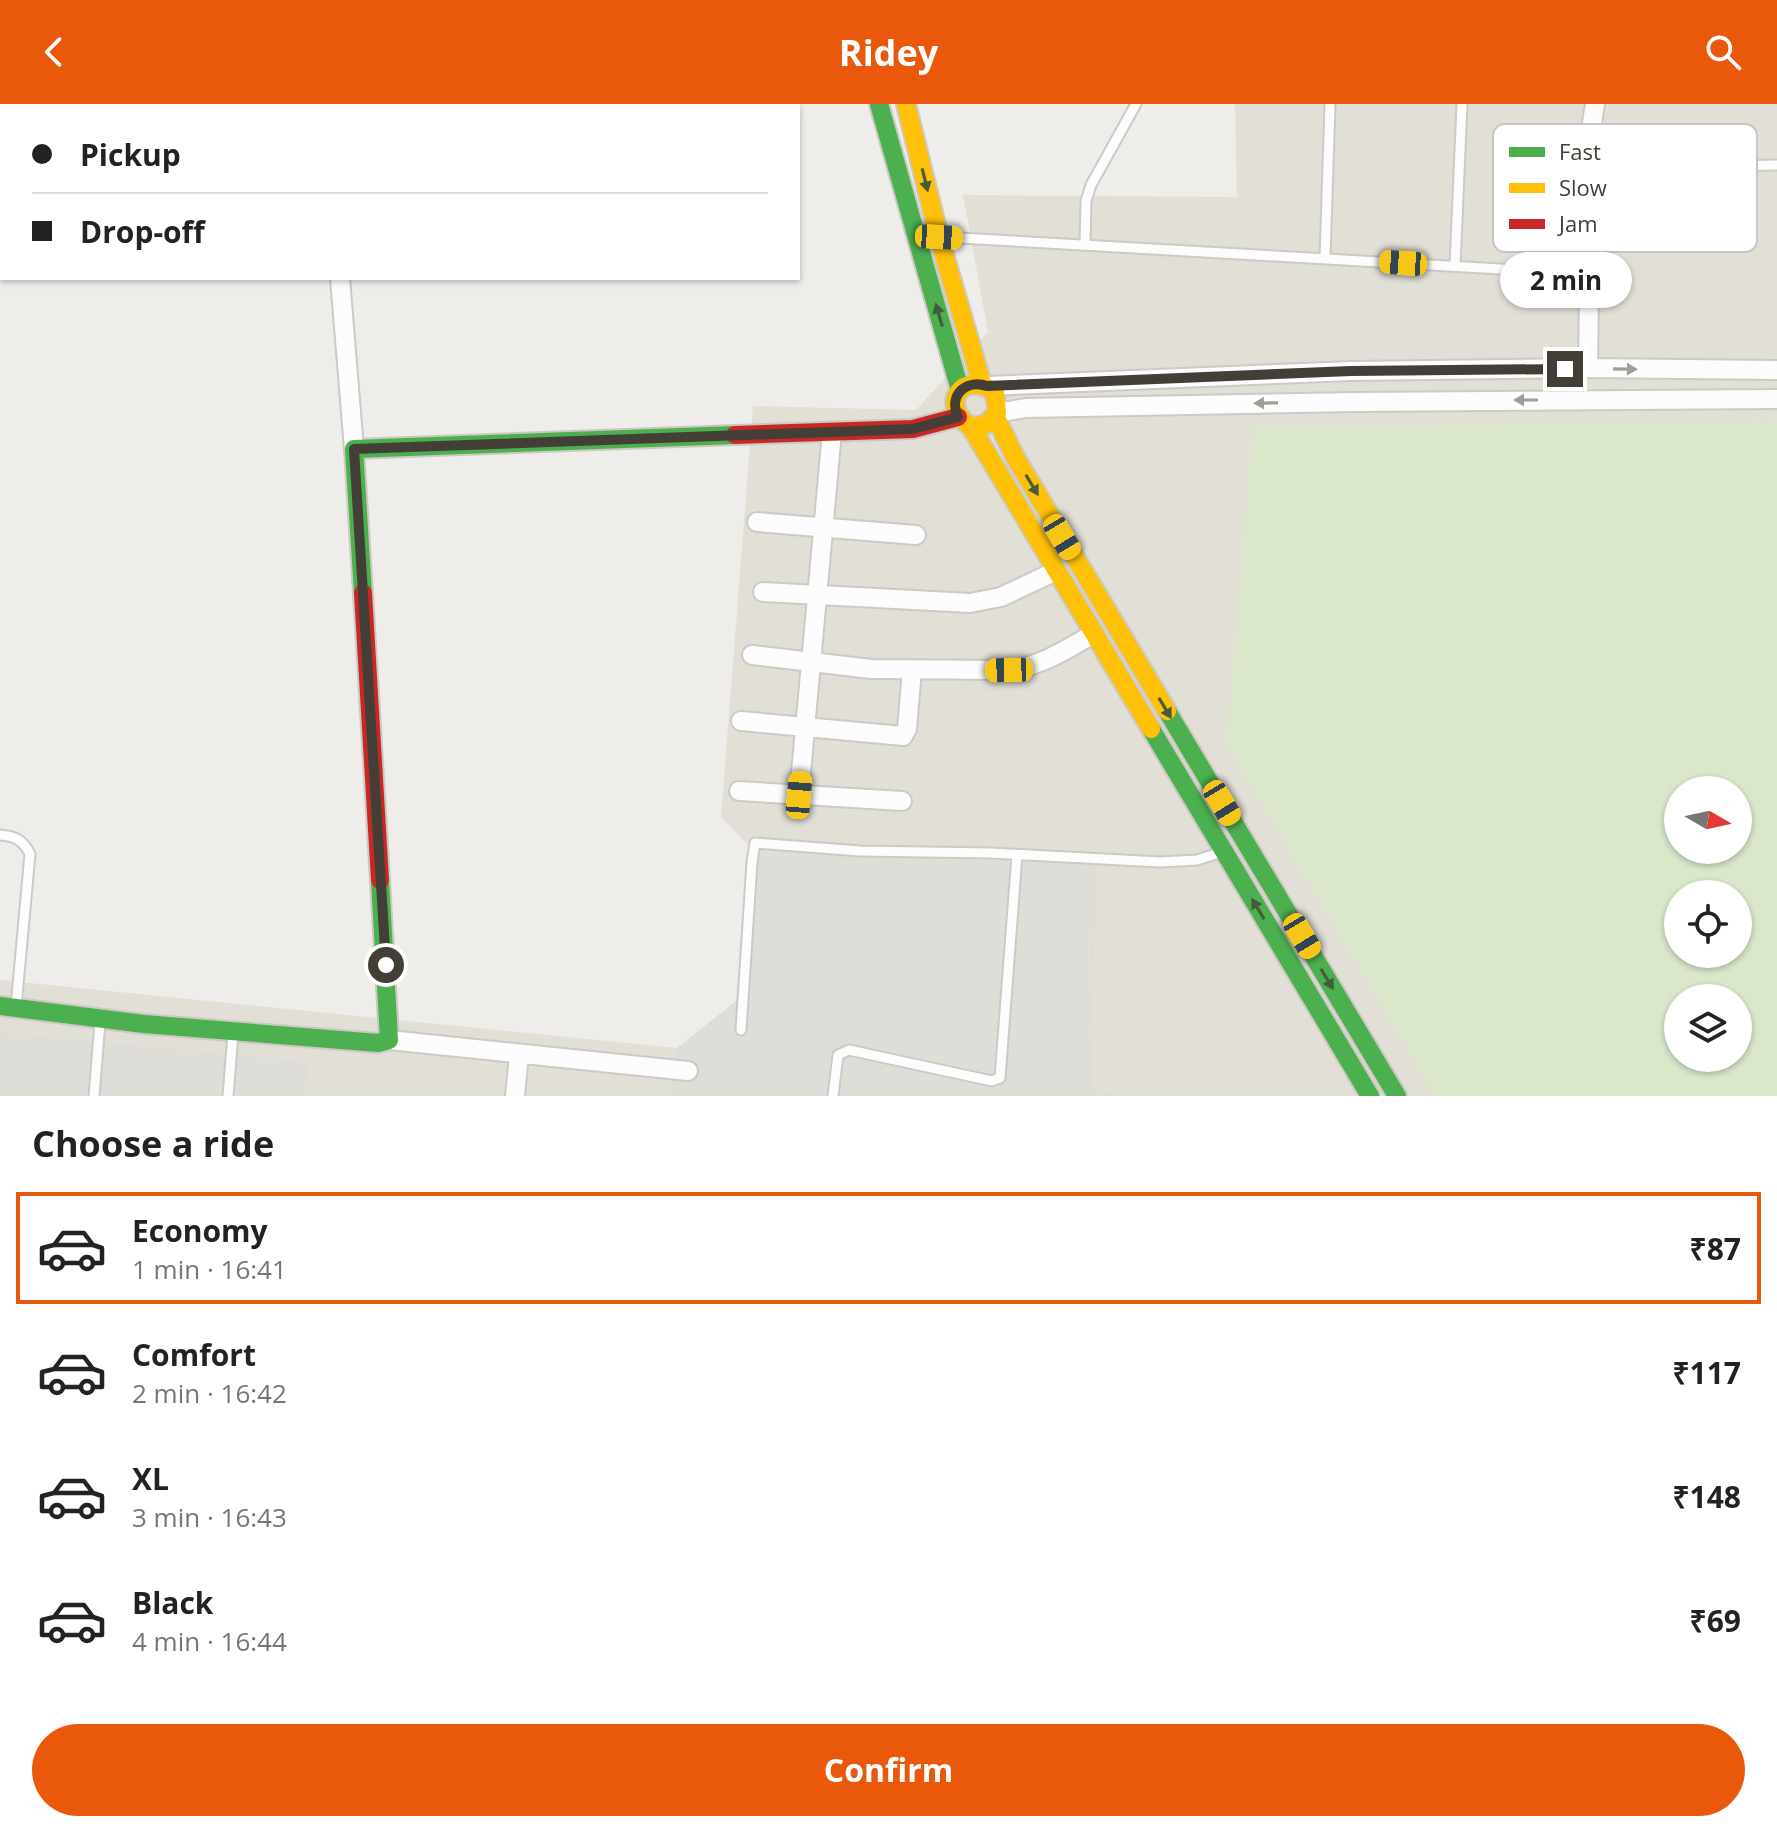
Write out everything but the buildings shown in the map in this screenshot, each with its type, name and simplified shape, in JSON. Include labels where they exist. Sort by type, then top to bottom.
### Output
[{"type":"main road","points":[[879,104],[960,390]]},
{"type":"main road","points":[[906,104],[939,237],[985,385],[995,393],[996,414],[1015,457],[1397,1096]]},
{"type":"main road","points":[[985,385],[970,384],[960,390],[954,406],[1370,1096]]},
{"type":"main road","points":[[8,1006],[233,1031],[378,1043],[389,1040],[354,449],[913,429],[964,422],[985,425],[996,414]]},
{"type":"street","points":[[1594,124],[1595,104]]},
{"type":"street","points":[[1588,368],[1589,252]]},
{"type":"street","points":[[340,280],[354,449]]},
{"type":"street","points":[[985,385],[1351,371],[1588,368],[1777,370]]},
{"type":"street","points":[[996,414],[1026,408],[1777,399]]},
{"type":"street","points":[[799,795],[832,432]]},
{"type":"street","points":[[757,522],[916,535]]},
{"type":"street","points":[[763,592],[986,602],[1056,571]]},
{"type":"street","points":[[752,655],[912,670],[1028,668],[1093,634]]},
{"type":"street","points":[[741,721],[903,736],[907,729],[912,670]]},
{"type":"street","points":[[739,791],[902,801]]},
{"type":"street","points":[[389,1040],[688,1071]]},
{"type":"street","points":[[515,1096],[519,1055]]},
{"type":"lane","points":[[1085,244],[1086,201],[1091,185],[1136,104]]},
{"type":"lane","points":[[1325,258],[1330,104]]},
{"type":"lane","points":[[1455,266],[1462,104]]},
{"type":"lane","points":[[1757,165],[1777,165]]},
{"type":"lane","points":[[939,237],[1589,274]]},
{"type":"lane","points":[[0,835],[18,838],[26,844],[31,863],[8,1006]]},
{"type":"lane","points":[[741,1030],[755,843],[860,851],[1179,862],[1223,851]]},
{"type":"lane","points":[[833,1096],[838,1055],[849,1050],[992,1081],[1000,1078],[1017,855]]},
{"type":"lane","points":[[94,1096],[100,1018]]},
{"type":"lane","points":[[228,1096],[233,1031]]},
{"type":"shaded area","points":[[1235,104],[1777,104],[1777,1096],[1126,1096],[1093,1088],[1097,865],[752,849],[721,817],[753,406],[916,410],[988,332],[963,195],[1237,197]]},
{"type":"shaded area","points":[[752,849],[1097,865],[1093,1088],[1126,1096],[668,1096],[677,1048],[736,1001]]},
{"type":"shaded area","points":[[0,980],[677,1048],[668,1096],[305,1096],[307,1061],[0,1031]]},
{"type":"shaded area","points":[[0,1031],[308,1061],[305,1096],[0,1096]]},
{"type":"green space","points":[[1777,420],[1777,1096],[1435,1096],[1227,744],[1253,427]]},
{"type":"traffic: fast","points":[[879,104],[960,390]]},
{"type":"traffic: fast","points":[[363,593],[354,449],[735,435]]},
{"type":"traffic: fast","points":[[1167,711],[1397,1096]]},
{"type":"traffic: fast","points":[[1151,729],[1370,1096]]},
{"type":"traffic: fast","points":[[0,1006],[144,1024],[378,1043],[389,1040],[380,880]]},
{"type":"traffic: slow","points":[[906,104],[939,237],[982,384]]},
{"type":"traffic: slow","points":[[971,427],[985,425],[997,413],[995,393],[984,386],[965,387],[955,400],[956,408],[971,427],[1151,729]]},
{"type":"traffic: slow","points":[[995,416],[1015,457],[1167,711]]},
{"type":"traffic: jam","points":[[735,435],[913,429],[958,417]]},
{"type":"traffic: jam","points":[[363,593],[380,880]]},
{"type":"route","points":[[386,965],[354,449],[913,429],[958,417],[954,406],[958,392],[963,387],[978,383],[987,386],[1351,371],[1565,369]]}]
